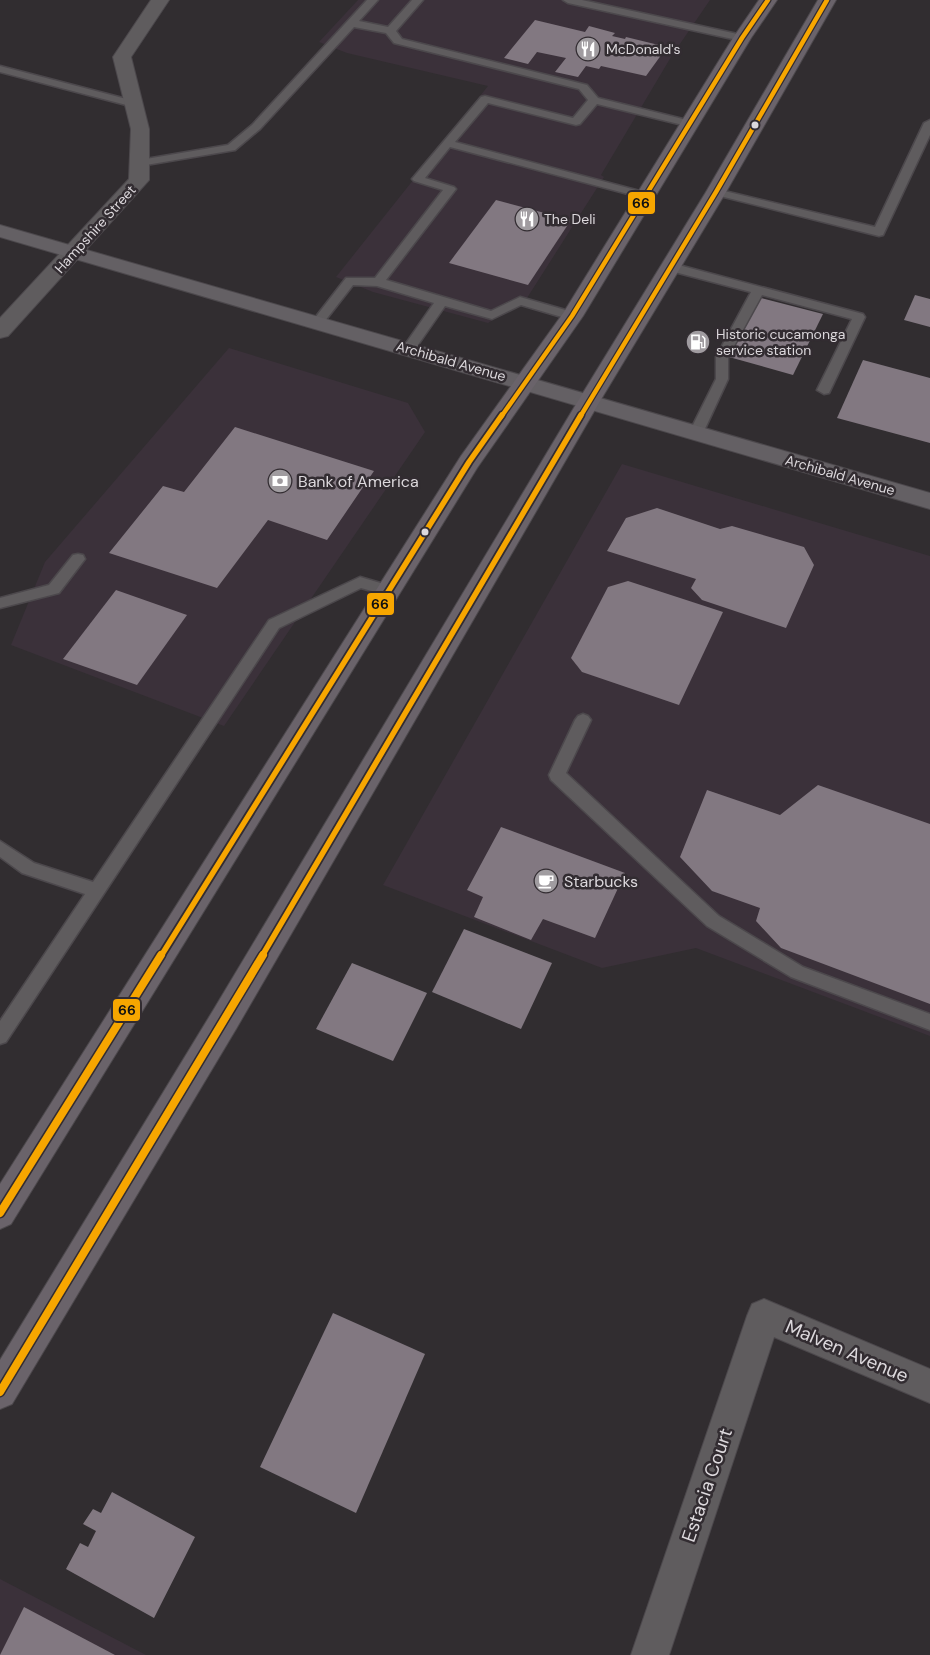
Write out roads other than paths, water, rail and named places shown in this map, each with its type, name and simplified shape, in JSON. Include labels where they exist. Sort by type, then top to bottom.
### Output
[{"type":"main road","points":[[0,1213],[469,462],[572,316],[742,38],[768,0]]},
{"type":"main road","points":[[0,1392],[245,985],[589,401],[716,192],[827,0]]},
{"type":"main road","name":"Archibald Avenue","points":[[0,231],[930,500]]},
{"type":"street","name":"Hampshire Street","points":[[0,331],[140,180],[140,129],[122,57],[160,0]]},
{"type":"street","name":"Malven Avenue","points":[[764,1316],[930,1386]]},
{"type":"street","name":"Estacia Court","points":[[650,1655],[764,1316]]},
{"type":"lane","points":[[140,163],[231,148],[256,127],[373,0]]},
{"type":"lane","points":[[390,31],[418,0]]},
{"type":"lane","points":[[568,0],[742,38]]},
{"type":"lane","points":[[352,23],[390,31],[398,41],[583,87],[594,100],[691,124]]},
{"type":"lane","points":[[0,69],[134,104]]},
{"type":"lane","points":[[378,282],[450,189],[418,179],[484,99],[576,122],[594,100]]},
{"type":"lane","points":[[716,192],[878,232],[930,123]]},
{"type":"lane","points":[[447,143],[647,196]]},
{"type":"lane","points":[[671,267],[859,317],[824,390]]},
{"type":"lane","points":[[317,323],[350,281],[378,282],[492,315],[520,301],[572,316]]},
{"type":"lane","points":[[696,433],[722,379],[722,357],[758,290]]},
{"type":"lane","points":[[408,348],[442,301]]},
{"type":"lane","points":[[0,603],[54,590],[78,559]]},
{"type":"lane","points":[[0,1036],[274,624],[360,582],[389,591]]},
{"type":"lane","points":[[583,720],[557,775],[713,921],[797,972],[930,1022]]},
{"type":"lane","points":[[0,848],[28,868],[97,891]]},
{"type":"place","name":"McDonald's","points":[[588,49]]},
{"type":"place","name":"The Deli","points":[[527,219]]},
{"type":"place","name":"Historic cucamonga service station","points":[[698,342]]},
{"type":"place","name":"Bank of America","points":[[280,481]]},
{"type":"place","name":"Starbucks","points":[[546,881]]}]
